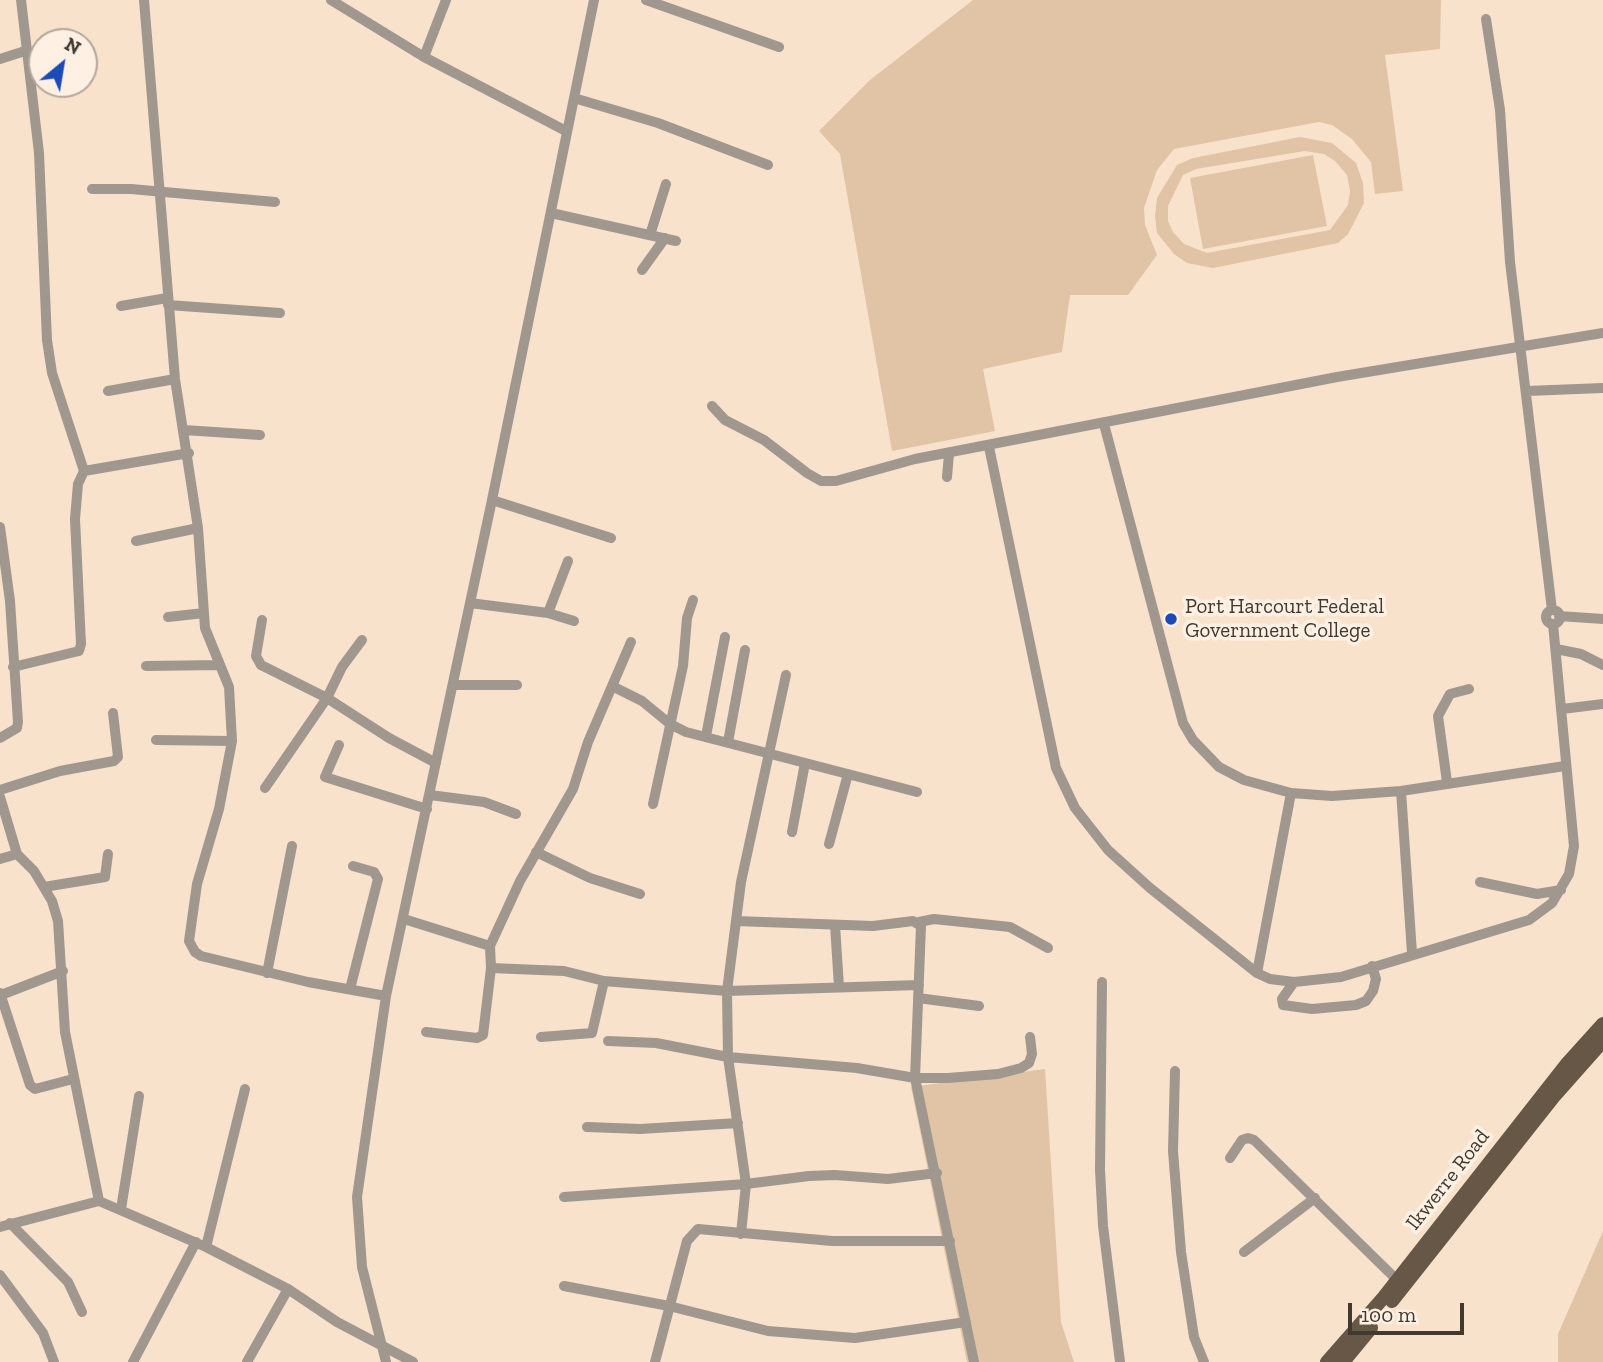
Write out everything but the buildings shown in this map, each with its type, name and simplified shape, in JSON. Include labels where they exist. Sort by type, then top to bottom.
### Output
[{"type":"main road","name":"Ikwerre Road","points":[[1328,1362],[1397,1280],[1525,1115],[1603,1024]]},
{"type":"main road","name":"Ikwerre Road","points":[[1343,1362],[1452,1229],[1555,1095],[1603,1041]]},
{"type":"street","points":[[13,667],[79,651],[81,644],[75,519],[78,484],[84,471],[51,373],[47,340],[39,153],[21,0]]},
{"type":"street","points":[[144,0],[175,379],[189,453],[198,528],[205,628],[229,687],[232,741],[219,809],[197,884],[189,941],[195,952],[201,956],[267,973],[386,996]]},
{"type":"street","points":[[331,0],[424,57],[566,131]]},
{"type":"street","points":[[424,57],[446,0]]},
{"type":"street","points":[[386,1362],[362,1267],[357,1197],[386,996],[454,685],[594,0]]},
{"type":"street","points":[[646,0],[779,47]]},
{"type":"street","points":[[989,447],[1061,782],[1082,818],[1108,850],[1150,888],[1257,973],[1294,982],[1322,981],[1529,920],[1552,903],[1569,874],[1574,846],[1573,812],[1565,766],[1555,617],[1510,262],[1500,110],[1486,19]]},
{"type":"street","points":[[0,59],[26,51]]},
{"type":"street","points":[[574,98],[658,123],[768,165]]},
{"type":"street","points":[[650,235],[666,184]]},
{"type":"street","points":[[92,189],[275,202]]},
{"type":"street","points":[[551,213],[676,241]]},
{"type":"street","points":[[642,270],[665,238]]},
{"type":"street","points":[[121,306],[167,302],[280,313]]},
{"type":"street","points":[[712,406],[731,424],[764,440],[821,481],[836,481],[949,454],[1337,377],[1603,333]]},
{"type":"street","points":[[107,391],[175,379]]},
{"type":"street","points":[[1527,391],[1603,388]]},
{"type":"street","points":[[1104,424],[1184,723],[1193,740],[1219,767],[1244,780],[1291,793],[1332,796],[1401,791],[1565,766]]},
{"type":"street","points":[[184,429],[260,435]]},
{"type":"street","points":[[84,471],[189,453]]},
{"type":"street","points":[[947,477],[949,454]]},
{"type":"street","points":[[492,500],[611,538]]},
{"type":"street","points":[[0,527],[10,601],[19,722],[17,728],[0,738]]},
{"type":"street","points":[[136,541],[198,528]]},
{"type":"street","points":[[548,613],[568,561]]},
{"type":"street","points":[[653,804],[683,666],[687,618],[693,600]]},
{"type":"street","points":[[470,603],[548,613],[575,621]]},
{"type":"street","points":[[169,617],[204,613]]},
{"type":"street","points":[[1555,617],[1603,620]]},
{"type":"street","points":[[262,620],[257,661],[327,698],[389,738],[436,763]]},
{"type":"street","points":[[706,736],[725,637]]},
{"type":"street","points":[[265,788],[327,698],[342,667],[362,640]]},
{"type":"street","points":[[426,1032],[481,1037],[491,968],[489,946],[536,852],[573,789],[588,742],[631,642]]},
{"type":"street","points":[[1556,649],[1581,654],[1603,665]]},
{"type":"street","points":[[728,742],[745,650]]},
{"type":"street","points":[[146,666],[220,664]]},
{"type":"street","points":[[741,1234],[746,1184],[728,1057],[727,991],[741,882],[786,676]]},
{"type":"street","points":[[454,685],[517,685]]},
{"type":"street","points":[[612,686],[659,712],[670,724],[686,732],[917,792]]},
{"type":"street","points":[[1447,782],[1438,716],[1450,694],[1469,689]]},
{"type":"street","points":[[1562,709],[1603,704]]},
{"type":"street","points":[[0,790],[60,771],[114,761],[118,757],[113,713]]},
{"type":"street","points":[[156,740],[232,741]]},
{"type":"street","points":[[339,745],[326,777],[428,809]]},
{"type":"street","points":[[792,832],[805,763]]},
{"type":"street","points":[[829,844],[848,774]]},
{"type":"street","points":[[1401,791],[1412,953]]},
{"type":"street","points":[[1257,973],[1266,911],[1291,793]]},
{"type":"street","points":[[430,795],[484,802],[516,814]]},
{"type":"street","points":[[0,797],[17,854],[26,859],[44,887],[58,921],[65,1032],[99,1201]]},
{"type":"street","points":[[267,973],[292,846]]},
{"type":"street","points":[[536,852],[590,878],[640,894]]},
{"type":"street","points":[[0,859],[17,854]]},
{"type":"street","points":[[44,887],[105,877],[108,854]]},
{"type":"street","points":[[350,989],[378,874],[353,866]]},
{"type":"street","points":[[1480,882],[1537,894],[1553,894],[1561,890]]},
{"type":"street","points":[[404,919],[489,946]]},
{"type":"street","points":[[736,921],[873,926],[934,919],[1010,927],[1048,948]]},
{"type":"street","points":[[919,922],[921,926],[915,1078],[937,1173],[974,1362]]},
{"type":"street","points":[[835,925],[839,987]]},
{"type":"street","points":[[1294,982],[1282,999],[1283,1005],[1312,1009],[1356,1005],[1366,1001],[1373,991],[1376,979],[1372,966]]},
{"type":"street","points":[[491,968],[564,971],[604,981],[727,991],[919,985]]},
{"type":"street","points":[[63,971],[1,994],[30,1085],[35,1088],[73,1079]]},
{"type":"street","points":[[541,1037],[592,1033],[604,981]]},
{"type":"street","points":[[1102,982],[1100,1170],[1121,1362]]},
{"type":"street","points":[[918,998],[979,1006]]},
{"type":"street","points":[[608,1041],[656,1043],[728,1057],[857,1068],[915,1078],[998,1074],[1021,1068],[1029,1063],[1032,1054],[1030,1037]]},
{"type":"street","points":[[1175,1071],[1173,1151],[1181,1252],[1194,1337],[1204,1362]]},
{"type":"street","points":[[133,1362],[201,1244],[245,1089]]},
{"type":"street","points":[[121,1209],[139,1096]]},
{"type":"street","points":[[587,1127],[640,1129],[737,1123]]},
{"type":"street","points":[[1230,1158],[1242,1140],[1254,1140],[1397,1280]]},
{"type":"street","points":[[564,1197],[746,1184],[809,1176],[888,1179],[937,1173]]},
{"type":"street","points":[[1244,1252],[1315,1198]]},
{"type":"street","points":[[5,1225],[99,1201],[201,1244],[288,1289],[381,1347],[413,1362]]},
{"type":"street","points":[[5,1225],[68,1282],[82,1312]]},
{"type":"street","points":[[655,1362],[691,1234],[698,1229],[832,1241],[950,1241]]},
{"type":"street","points":[[0,1275],[43,1333],[54,1362]]},
{"type":"street","points":[[564,1286],[669,1306],[768,1331],[855,1338],[966,1322]]},
{"type":"street","points":[[247,1362],[288,1289]]},
{"type":"shaded area","points":[[973,0],[1441,0],[1440,49],[1385,55],[1403,191],[1375,194],[1371,162],[1352,139],[1332,125],[1319,122],[1174,149],[1157,170],[1144,208],[1145,225],[1157,255],[1128,295],[1070,295],[1062,352],[983,369],[995,431],[892,451],[840,154],[819,131],[870,80]]},
{"type":"shaded area","points":[[1300,137],[1332,143],[1356,163],[1363,183],[1364,203],[1348,234],[1338,243],[1213,268],[1187,263],[1174,254],[1157,233],[1155,216],[1157,198],[1177,165],[1193,158]],"holes":[[[1305,151],[1324,154],[1335,161],[1347,175],[1350,191],[1348,205],[1330,230],[1207,253],[1184,244],[1173,232],[1168,221],[1168,206],[1183,175],[1196,169]]]},
{"type":"shaded area","points":[[1313,155],[1327,226],[1203,249],[1190,178]]},
{"type":"shaded area","points":[[1045,1069],[1061,1322],[1074,1362],[967,1362],[911,1087]]},
{"type":"shaded area","points":[[1603,1231],[1603,1362],[1558,1362],[1558,1334]]},
{"type":"place","name":"Port Harcourt Federal Government College","points":[[1171,619]]}]
